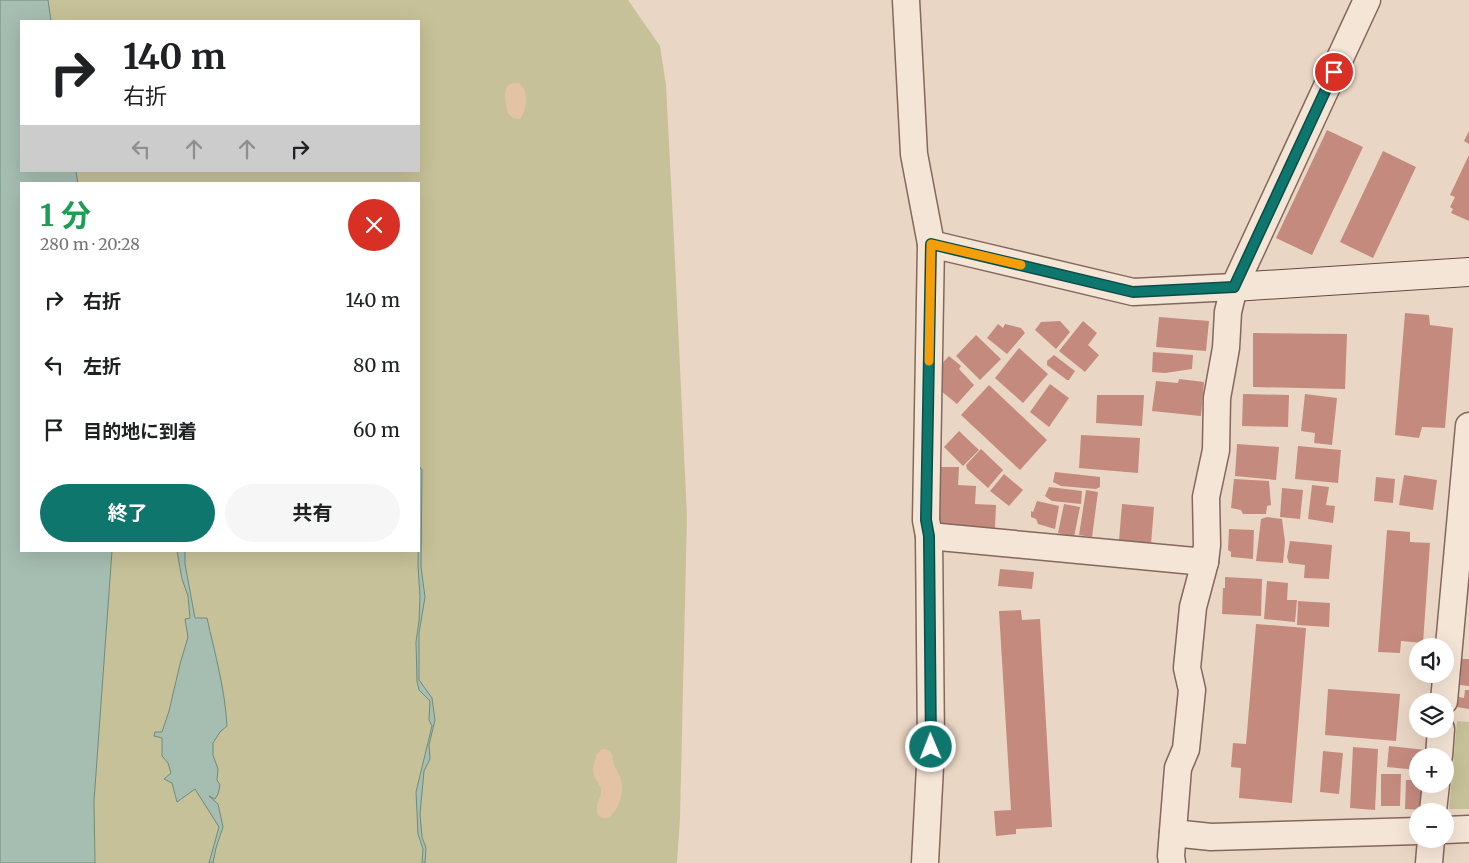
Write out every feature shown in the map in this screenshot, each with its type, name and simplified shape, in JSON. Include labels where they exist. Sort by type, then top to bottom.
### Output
[{"type":"street","points":[[906,0],[914,154],[931,244],[926,520],[929,536],[931,747],[925,863]]},
{"type":"street","points":[[1172,863],[1178,768],[1186,749],[1192,690],[1187,668],[1192,607],[1205,562],[1208,528],[1206,497],[1216,450],[1216,398],[1226,348],[1228,312],[1234,287],[1367,0]]},
{"type":"street","points":[[931,244],[1133,292],[1469,272]]},
{"type":"street","points":[[1445,693],[1469,426]]},
{"type":"street","points":[[929,536],[1205,562]]},
{"type":"street","points":[[1454,830],[1469,829]]},
{"type":"street","points":[[1173,833],[1211,837],[1409,831]]},
{"type":"street","points":[[1429,863],[1430,848]]},
{"type":"shaded area","points":[[0,0],[48,0],[51,20],[20,20],[20,172],[76,172],[78,182],[20,182],[20,552],[112,552],[94,801],[95,863],[0,863]]},
{"type":"shaded area","points":[[48,0],[628,0],[660,46],[666,85],[687,516],[680,818],[677,863],[95,863],[94,801],[112,552],[420,552],[420,182],[78,182],[76,172],[420,172],[420,20],[51,20]]},
{"type":"shaded area","points":[[420,467],[422,470],[421,567],[425,597],[419,633],[419,680],[432,698],[435,720],[429,745],[430,759],[424,771],[420,814],[422,837],[426,848],[425,863],[422,863],[423,849],[418,834],[416,792],[432,726],[429,720],[430,701],[419,690],[417,681],[416,642],[420,596],[418,552],[420,552]]},
{"type":"shaded area","points":[[177,552],[185,552],[185,564],[195,618],[207,618],[226,712],[227,726],[220,732],[213,743],[213,755],[218,769],[217,780],[220,785],[215,799],[209,796],[218,804],[223,827],[213,863],[209,863],[219,827],[195,789],[177,802],[172,783],[164,779],[171,773],[168,763],[162,756],[162,738],[154,736],[155,732],[162,732],[188,637],[185,619],[190,618],[188,596],[182,579]]},
{"type":"shaded area","points":[[1457,721],[1469,722],[1469,809],[1454,809],[1454,803],[1450,803],[1450,793],[1454,793],[1454,754]]},
{"type":"sand","points":[[519,83],[526,96],[526,106],[520,119],[513,118],[510,115],[505,102],[506,90],[509,85]]},
{"type":"sand","points":[[602,749],[609,750],[612,754],[622,785],[620,801],[609,818],[597,814],[601,788],[594,776],[593,768],[597,754]]},
{"type":"building","points":[[1327,130],[1363,147],[1312,255],[1276,238]]},
{"type":"building","points":[[1469,131],[1469,144],[1464,141]]},
{"type":"building","points":[[1383,151],[1416,167],[1373,258],[1340,242]]},
{"type":"building","points":[[1469,155],[1469,221],[1451,213],[1453,209],[1450,207],[1455,197],[1450,195]]},
{"type":"building","points":[[1405,313],[1429,315],[1430,325],[1453,328],[1445,428],[1422,427],[1419,438],[1395,435]]},
{"type":"building","points":[[1159,317],[1209,321],[1206,351],[1156,347]]},
{"type":"building","points":[[1060,321],[1070,332],[1056,349],[1035,330],[1041,322]]},
{"type":"building","points":[[1083,321],[1097,333],[1088,345],[1099,355],[1085,372],[1059,351]]},
{"type":"building","points":[[998,324],[1003,328],[1005,324],[1021,328],[1025,333],[1007,354],[987,338]]},
{"type":"building","points":[[1253,333],[1347,334],[1345,389],[1253,387]]},
{"type":"building","points":[[976,335],[1001,359],[980,380],[956,356]]},
{"type":"building","points":[[1019,348],[1048,374],[1023,403],[995,378]]},
{"type":"building","points":[[1153,352],[1193,355],[1192,369],[1165,373],[1152,372]]},
{"type":"building","points":[[1054,355],[1075,371],[1069,380],[1047,365],[1047,361]]},
{"type":"building","points":[[949,356],[961,366],[959,369],[974,385],[957,404],[935,386],[931,375]]},
{"type":"building","points":[[1179,379],[1204,382],[1201,416],[1152,411],[1156,381],[1178,383]]},
{"type":"building","points":[[1050,384],[1069,398],[1049,427],[1030,412]]},
{"type":"building","points":[[989,385],[1047,440],[1020,470],[961,415]]},
{"type":"building","points":[[1243,394],[1289,395],[1288,427],[1242,426]]},
{"type":"building","points":[[1305,394],[1337,398],[1332,445],[1314,443],[1315,433],[1301,431]]},
{"type":"building","points":[[1097,395],[1144,395],[1142,426],[1096,423]]},
{"type":"building","points":[[959,431],[979,450],[963,466],[944,447]]},
{"type":"building","points":[[1081,435],[1140,438],[1138,473],[1079,468]]},
{"type":"building","points":[[1237,444],[1279,447],[1276,480],[1235,476]]},
{"type":"building","points":[[1298,446],[1341,450],[1338,483],[1295,479]]},
{"type":"building","points":[[981,449],[1003,470],[988,488],[967,469],[966,465]]},
{"type":"building","points":[[938,467],[959,467],[958,485],[976,486],[975,504],[996,505],[995,528],[936,525]]},
{"type":"building","points":[[1055,472],[1100,477],[1100,487],[1096,489],[1061,486],[1053,482]]},
{"type":"building","points":[[1004,474],[1023,490],[1009,506],[990,491]]},
{"type":"building","points":[[1404,475],[1437,480],[1433,510],[1399,505]]},
{"type":"building","points":[[1376,477],[1395,479],[1393,503],[1374,501]]},
{"type":"building","points":[[1234,479],[1269,481],[1271,505],[1267,506],[1266,514],[1243,514],[1241,510],[1231,508]]},
{"type":"building","points":[[1312,485],[1329,487],[1326,505],[1335,506],[1333,523],[1308,519]]},
{"type":"building","points":[[1049,487],[1082,491],[1081,504],[1052,501],[1045,496]]},
{"type":"building","points":[[1282,488],[1303,490],[1300,519],[1280,517]]},
{"type":"building","points":[[1086,490],[1098,492],[1092,537],[1079,535]]},
{"type":"building","points":[[1037,501],[1059,506],[1055,529],[1038,524],[1036,519],[1031,517],[1031,511],[1033,512]]},
{"type":"building","points":[[1064,504],[1080,507],[1074,537],[1058,533]]},
{"type":"building","points":[[1122,504],[1154,507],[1151,544],[1119,541]]},
{"type":"building","points":[[1267,517],[1282,519],[1285,542],[1283,563],[1256,561],[1261,519]]},
{"type":"building","points":[[1229,529],[1254,530],[1253,559],[1231,557],[1231,552],[1228,550]]},
{"type":"building","points":[[1387,530],[1410,532],[1410,542],[1430,543],[1423,638],[1409,638],[1409,642],[1401,641],[1400,653],[1378,652]]},
{"type":"building","points":[[1290,541],[1332,545],[1329,579],[1304,578],[1305,565],[1289,563],[1287,557]]},
{"type":"building","points":[[1000,569],[1034,572],[1032,589],[998,586]]},
{"type":"building","points":[[1225,577],[1262,579],[1261,616],[1222,614]]},
{"type":"building","points":[[1267,581],[1288,583],[1287,600],[1297,600],[1295,622],[1264,619]]},
{"type":"building","points":[[1298,601],[1330,603],[1329,627],[1297,625]]},
{"type":"building","points":[[1021,610],[1022,620],[1040,619],[1052,827],[1016,829],[1016,834],[996,836],[994,811],[1011,810],[999,611]]},
{"type":"building","points":[[1256,624],[1306,628],[1292,803],[1239,798],[1241,768],[1231,767],[1233,743],[1246,744]]},
{"type":"building","points":[[1462,659],[1469,659],[1469,686],[1460,685]]},
{"type":"building","points":[[1328,689],[1400,694],[1396,741],[1325,735]]},
{"type":"building","points":[[1465,690],[1469,690],[1469,709],[1457,707],[1459,697],[1464,698]]},
{"type":"building","points":[[1389,746],[1409,748],[1409,769],[1387,767]]},
{"type":"building","points":[[1353,747],[1378,749],[1375,810],[1350,808]]},
{"type":"building","points":[[1323,751],[1343,753],[1339,794],[1320,792]]},
{"type":"building","points":[[1381,774],[1401,774],[1400,806],[1381,806]]},
{"type":"building","points":[[1406,780],[1409,780],[1409,793],[1424,793],[1423,803],[1409,803],[1409,809],[1405,809]]},
{"type":"slow traffic","points":[[929,361],[931,244],[1021,265]]},
{"type":"route","points":[[931,747],[929,536],[926,520],[931,244],[1133,292],[1234,287],[1334,72]]}]
